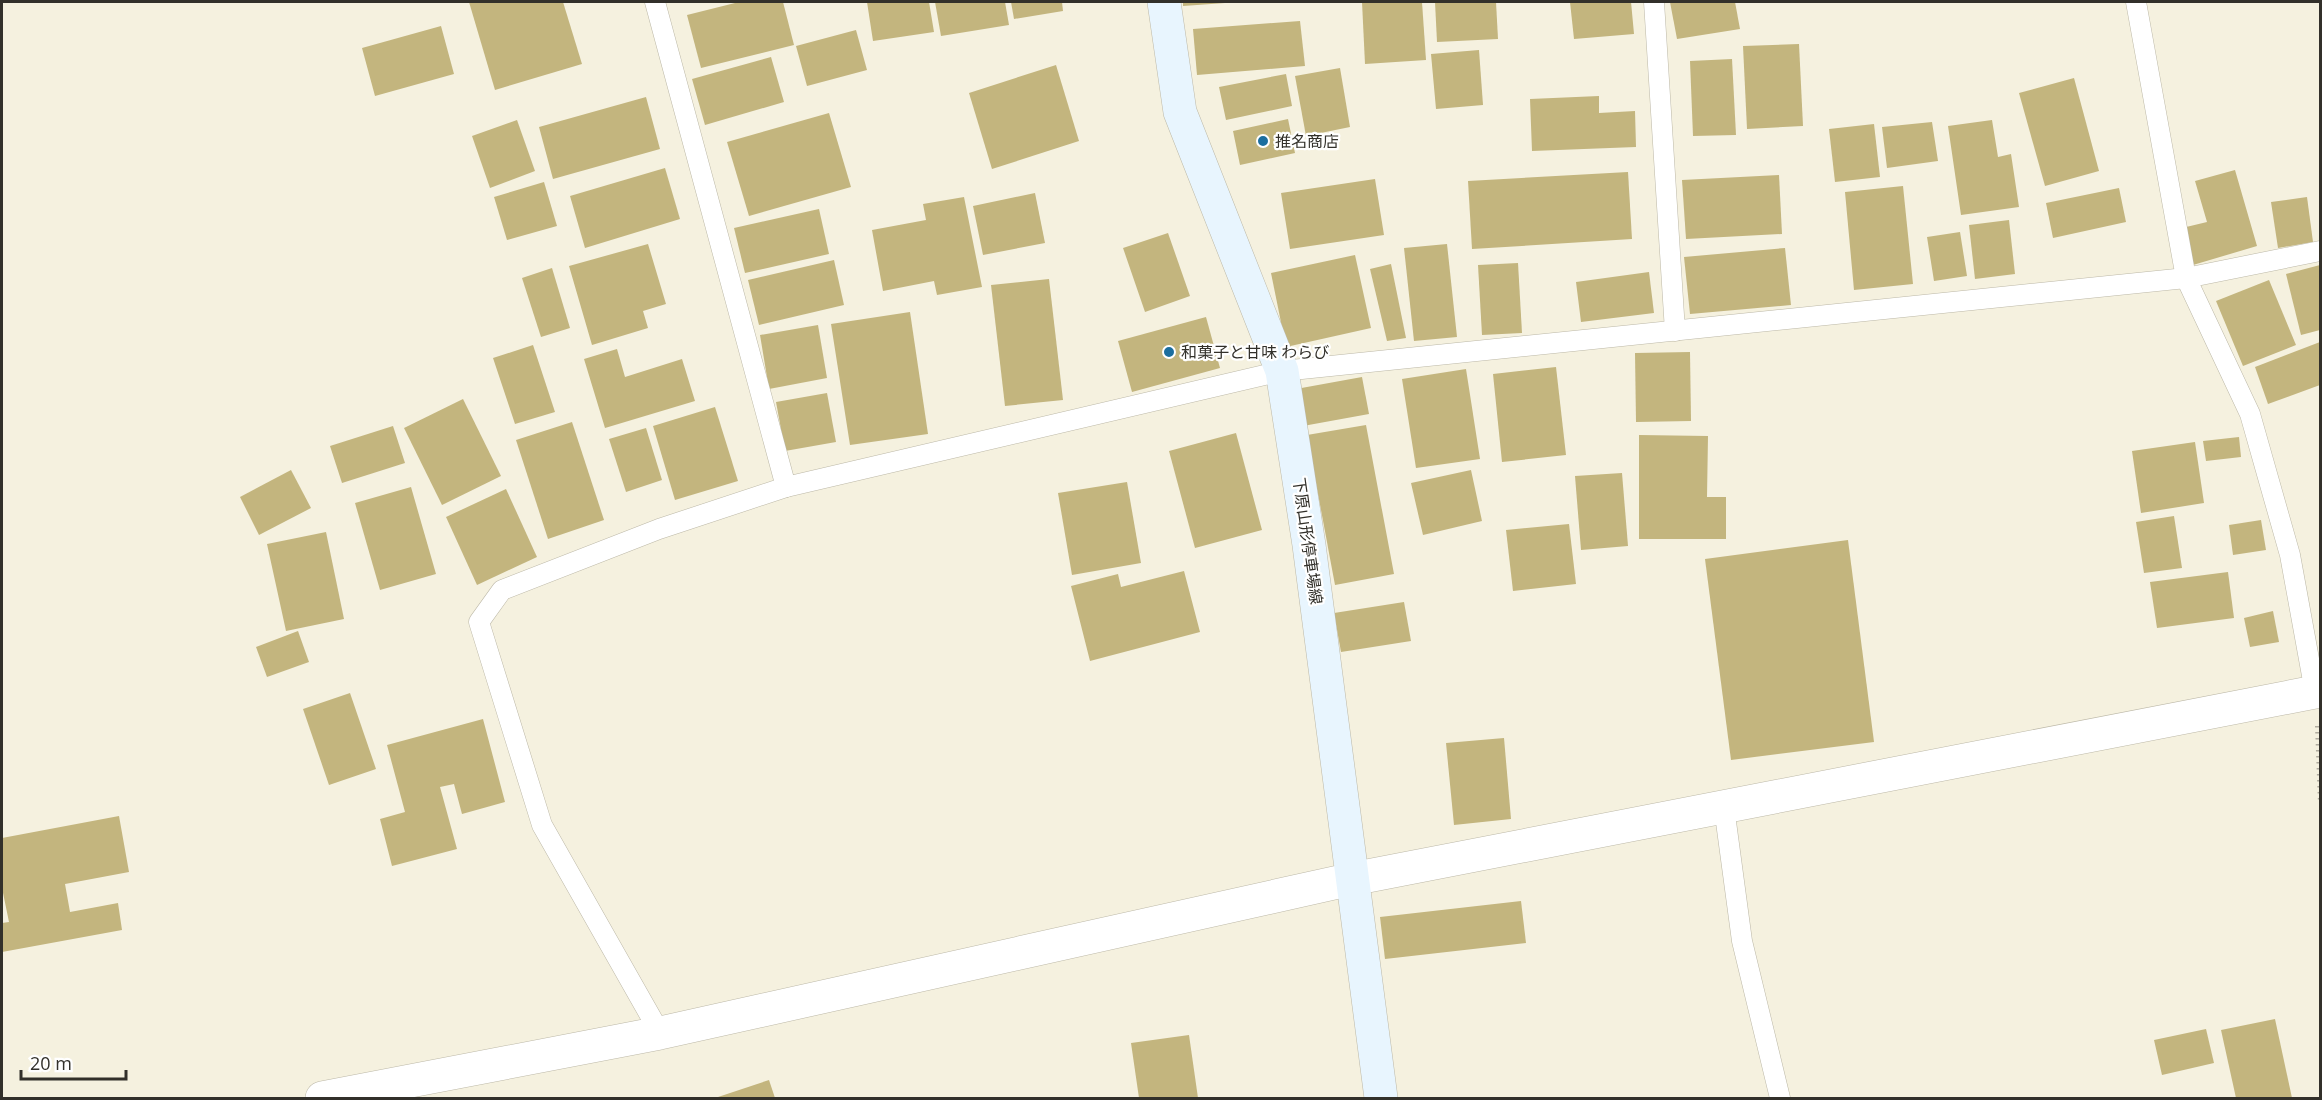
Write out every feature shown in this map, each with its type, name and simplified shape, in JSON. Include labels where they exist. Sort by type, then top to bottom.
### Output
[{"type":"main road","name":"下原山形停車場線","points":[[1164,2],[1180,112],[1282,371],[1309,545],[1381,1098]]},
{"type":"street","points":[[322,1098],[660,1033],[1352,879],[2318,692]]},
{"type":"lane","points":[[655,2],[786,487]]},
{"type":"lane","points":[[1654,2],[1675,331]]},
{"type":"lane","points":[[2136,2],[2186,278],[2250,414],[2290,555],[2318,692]]},
{"type":"lane","points":[[660,1033],[542,825],[479,622],[502,590],[659,529],[786,487],[1282,371],[2186,278],[2320,251]]},
{"type":"lane","points":[[1724,807],[1742,941],[1779,1098]]},
{"type":"path","points":[[2318,692],[2320,803]]},
{"type":"building","points":[[469,2],[563,2],[582,64],[495,90]]},
{"type":"building","points":[[739,2],[783,2],[794,45],[701,68],[687,15]]},
{"type":"building","points":[[867,2],[929,2],[934,32],[873,41]]},
{"type":"building","points":[[935,2],[1005,2],[1009,25],[941,36]]},
{"type":"building","points":[[1011,2],[1062,2],[1063,11],[1014,19]]},
{"type":"building","points":[[1183,2],[1225,2],[1225,3],[1183,6]]},
{"type":"building","points":[[1362,2],[1422,2],[1426,60],[1365,64]]},
{"type":"building","points":[[1435,2],[1496,2],[1498,39],[1437,42]]},
{"type":"building","points":[[1570,2],[1631,2],[1634,34],[1574,39]]},
{"type":"building","points":[[1670,2],[1735,2],[1740,29],[1677,39]]},
{"type":"building","points":[[1300,21],[1305,66],[1197,75],[1193,29]]},
{"type":"building","points":[[441,26],[454,74],[375,96],[362,48]]},
{"type":"building","points":[[856,30],[867,70],[807,86],[796,46]]},
{"type":"building","points":[[1799,44],[1803,126],[1747,129],[1743,46]]},
{"type":"building","points":[[1479,50],[1483,105],[1436,109],[1431,54]]},
{"type":"building","points":[[771,57],[784,102],[705,125],[692,79]]},
{"type":"building","points":[[1732,59],[1736,135],[1693,136],[1690,61]]},
{"type":"building","points":[[1056,65],[1079,141],[992,169],[969,93]]},
{"type":"building","points":[[1340,68],[1350,127],[1306,136],[1295,76]]},
{"type":"building","points":[[1286,74],[1292,106],[1226,120],[1219,87]]},
{"type":"building","points":[[2074,78],[2099,171],[2045,186],[2019,93]]},
{"type":"building","points":[[1599,96],[1599,113],[1635,111],[1636,147],[1532,151],[1530,99]]},
{"type":"building","points":[[646,97],[660,149],[553,179],[539,127]]},
{"type":"building","points":[[829,113],[851,187],[749,216],[727,142]]},
{"type":"building","points":[[1288,119],[1295,153],[1240,165],[1233,131]]},
{"type":"building","points":[[517,120],[535,171],[490,188],[472,136]]},
{"type":"building","points":[[1992,120],[1998,157],[2011,154],[2019,207],[1961,215],[1948,126]]},
{"type":"building","points":[[1932,122],[1938,161],[1887,168],[1882,127]]},
{"type":"building","points":[[1874,124],[1880,177],[1835,182],[1829,129]]},
{"type":"building","points":[[665,168],[680,219],[585,248],[570,196]]},
{"type":"building","points":[[2235,170],[2257,246],[2193,265],[2182,228],[2207,222],[2195,181]]},
{"type":"building","points":[[1628,172],[1632,239],[1472,249],[1468,181]]},
{"type":"building","points":[[1779,175],[1782,234],[1686,239],[1682,180]]},
{"type":"building","points":[[1375,179],[1384,235],[1290,249],[1281,193]]},
{"type":"building","points":[[544,182],[557,226],[507,240],[494,197]]},
{"type":"building","points":[[1903,186],[1913,284],[1854,290],[1845,192]]},
{"type":"building","points":[[2119,188],[2126,222],[2053,238],[2046,203]]},
{"type":"building","points":[[1035,193],[1045,243],[983,255],[973,206]]},
{"type":"building","points":[[964,197],[982,287],[937,295],[934,281],[883,291],[872,230],[926,220],[923,204]]},
{"type":"building","points":[[2307,197],[2313,242],[2278,248],[2271,202]]},
{"type":"building","points":[[819,209],[829,254],[745,273],[734,228]]},
{"type":"building","points":[[2009,220],[2015,274],[1975,279],[1969,225]]},
{"type":"building","points":[[1960,232],[1967,276],[1934,281],[1927,237]]},
{"type":"building","points":[[1168,233],[1190,296],[1145,312],[1123,248]]},
{"type":"building","points":[[648,244],[666,304],[643,311],[648,328],[592,345],[569,266]]},
{"type":"building","points":[[1447,244],[1457,337],[1414,341],[1404,248]]},
{"type":"building","points":[[1785,248],[1791,305],[1690,314],[1684,257]]},
{"type":"building","points":[[1355,255],[1371,328],[1286,347],[1271,273]]},
{"type":"building","points":[[834,260],[844,305],[759,325],[748,280]]},
{"type":"building","points":[[1518,263],[1522,333],[1482,335],[1478,265]]},
{"type":"building","points":[[1391,264],[1406,338],[1387,341],[1370,269]]},
{"type":"building","points":[[2320,265],[2320,330],[2301,335],[2286,274]]},
{"type":"building","points":[[552,268],[570,328],[541,337],[522,278]]},
{"type":"building","points":[[1649,272],[1654,313],[1581,322],[1576,282]]},
{"type":"building","points":[[1049,279],[1063,400],[1005,406],[991,285]]},
{"type":"building","points":[[2269,280],[2296,345],[2243,366],[2216,301]]},
{"type":"building","points":[[910,312],[928,434],[850,445],[831,324]]},
{"type":"building","points":[[1206,317],[1220,368],[1132,392],[1118,341]]},
{"type":"building","points":[[818,325],[827,378],[769,389],[760,335]]},
{"type":"building","points":[[2320,342],[2320,385],[2268,404],[2255,367]]},
{"type":"building","points":[[533,345],[555,412],[515,424],[493,358]]},
{"type":"building","points":[[617,349],[625,377],[682,359],[695,401],[605,428],[584,359]]},
{"type":"building","points":[[1690,352],[1691,421],[1636,422],[1635,353]]},
{"type":"building","points":[[1556,367],[1566,455],[1502,462],[1493,374]]},
{"type":"building","points":[[1466,369],[1480,459],[1416,468],[1402,379]]},
{"type":"building","points":[[1362,377],[1369,414],[1303,426],[1296,389]]},
{"type":"building","points":[[827,393],[836,442],[785,451],[776,402]]},
{"type":"building","points":[[463,399],[501,476],[442,505],[404,428]]},
{"type":"building","points":[[715,407],[738,481],[675,500],[653,426]]},
{"type":"building","points":[[572,422],[604,520],[548,539],[516,440]]},
{"type":"building","points":[[1366,425],[1394,574],[1335,585],[1307,435]]},
{"type":"building","points":[[393,426],[405,463],[342,483],[330,446]]},
{"type":"building","points":[[646,428],[662,480],[626,492],[609,439]]},
{"type":"building","points":[[1236,433],[1262,530],[1195,548],[1169,451]]},
{"type":"building","points":[[1639,435],[1708,436],[1707,497],[1726,497],[1726,539],[1639,539]]},
{"type":"building","points":[[2239,437],[2241,457],[2206,461],[2203,441]]},
{"type":"building","points":[[2195,442],[2204,503],[2141,513],[2132,451]]},
{"type":"building","points":[[291,470],[311,508],[259,535],[240,497]]},
{"type":"building","points":[[1471,470],[1482,521],[1423,535],[1411,483]]},
{"type":"building","points":[[1622,473],[1628,546],[1581,550],[1575,476]]},
{"type":"building","points":[[1127,482],[1141,563],[1072,575],[1058,493]]},
{"type":"building","points":[[411,487],[436,574],[380,590],[355,503]]},
{"type":"building","points":[[506,489],[537,557],[477,585],[446,517]]},
{"type":"building","points":[[2174,516],[2182,568],[2144,573],[2136,522]]},
{"type":"building","points":[[2261,520],[2266,550],[2233,555],[2229,525]]},
{"type":"building","points":[[1569,524],[1576,584],[1513,591],[1506,530]]},
{"type":"building","points":[[326,532],[344,619],[286,631],[267,544]]},
{"type":"building","points":[[1848,540],[1874,742],[1731,760],[1705,559]]},
{"type":"building","points":[[1184,571],[1200,632],[1090,661],[1071,586],[1118,574],[1121,587]]},
{"type":"building","points":[[2228,572],[2234,618],[2157,628],[2150,582]]},
{"type":"building","points":[[1404,602],[1411,641],[1341,652],[1334,613]]},
{"type":"building","points":[[2273,611],[2279,642],[2250,647],[2244,618]]},
{"type":"building","points":[[298,631],[309,662],[267,677],[256,647]]},
{"type":"building","points":[[350,693],[376,769],[329,785],[303,709]]},
{"type":"building","points":[[483,719],[505,802],[462,814],[454,784],[440,787],[457,849],[392,866],[380,819],[405,812],[387,745]]},
{"type":"building","points":[[1504,738],[1511,819],[1454,825],[1446,743]]},
{"type":"building","points":[[119,816],[129,872],[65,884],[70,912],[118,903],[122,930],[2,952],[2,923],[9,922],[2,888],[2,838]]},
{"type":"building","points":[[1521,901],[1526,943],[1385,959],[1380,917]]},
{"type":"building","points":[[2275,1019],[2292,1098],[2236,1098],[2221,1030]]},
{"type":"building","points":[[2206,1029],[2214,1063],[2162,1075],[2154,1040]]},
{"type":"building","points":[[1189,1035],[1198,1098],[1139,1098],[1131,1043]]},
{"type":"building","points":[[769,1080],[775,1098],[715,1098]]},
{"type":"place","name":"推名商店","points":[[1263,141]]},
{"type":"place","name":"和菓子と甘味 わらび","points":[[1169,352]]}]
